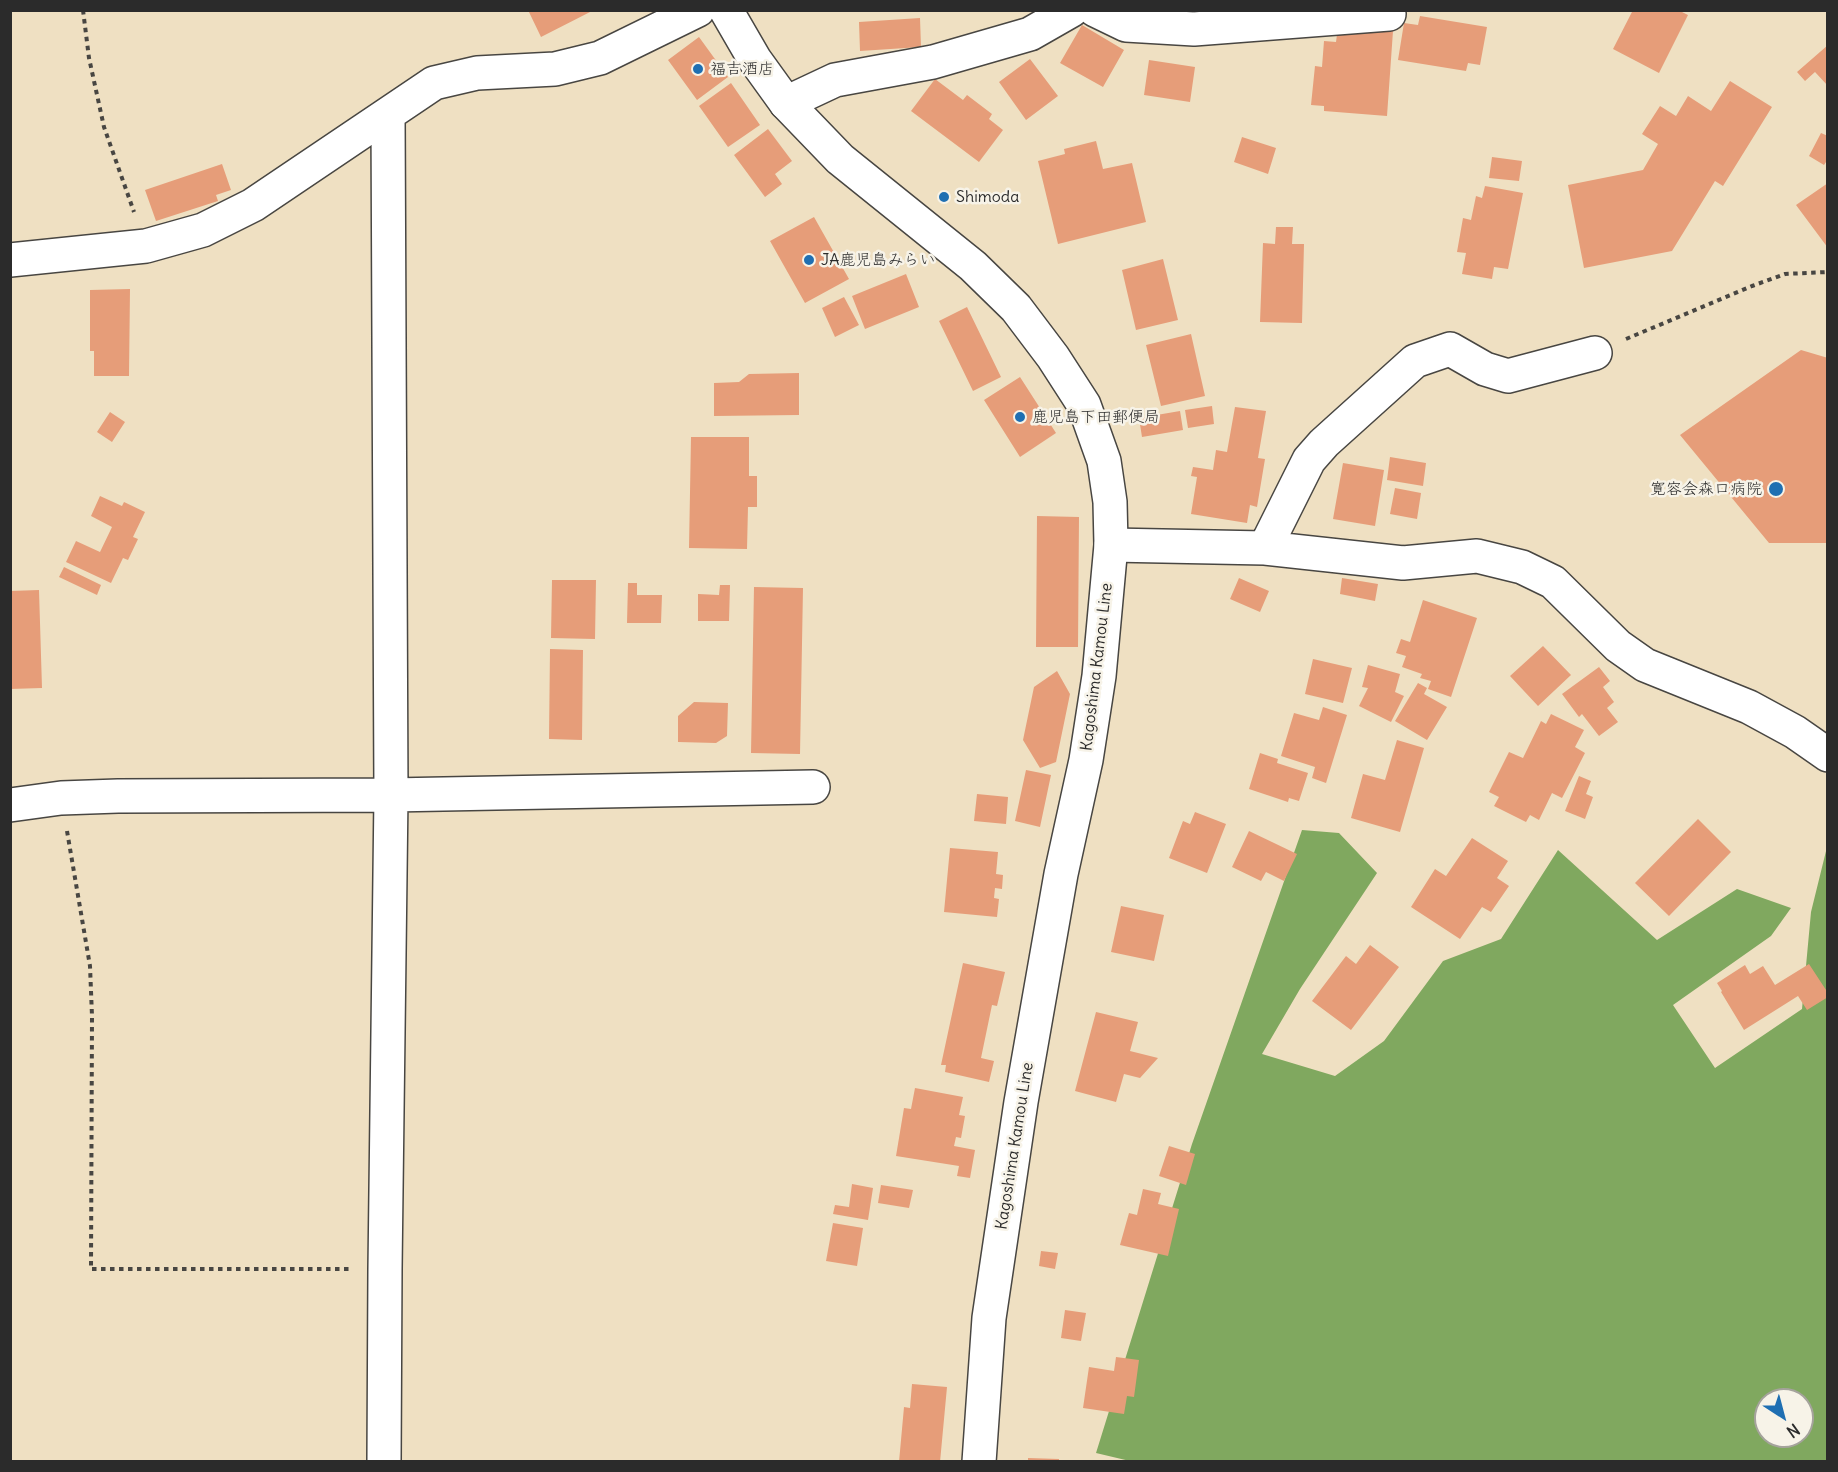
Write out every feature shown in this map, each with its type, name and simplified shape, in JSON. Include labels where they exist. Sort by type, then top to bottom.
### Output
[{"type":"street","points":[[10,260],[146,246],[203,230],[253,205],[434,83],[477,73],[555,69],[600,58],[698,10]]},
{"type":"street","name":"Kagoshima Kamou Line","points":[[726,10],[755,60],[786,103],[840,159],[972,266],[1016,308],[1047,349],[1084,405],[1104,461],[1110,502],[1111,545],[1099,676],[1086,760],[1061,874],[1022,1102],[989,1318],[979,1461]]},
{"type":"street","points":[[786,103],[835,80],[933,62],[1030,34],[1072,10]]},
{"type":"street","points":[[1095,10],[1126,25],[1194,29],[1389,14]]},
{"type":"street","points":[[384,1461],[391,795],[388,114]]},
{"type":"street","points":[[1265,548],[1309,460],[1324,443],[1415,361],[1450,349],[1485,369],[1508,376],[1595,353]]},
{"type":"street","points":[[1111,545],[1265,548],[1403,562],[1477,556],[1522,567],[1553,582],[1618,646],[1645,665],[1749,707],[1795,732],[1827,755]]},
{"type":"street","points":[[10,806],[61,798],[129,796],[391,795],[813,787]]},
{"type":"path","points":[[83,10],[89,58],[104,127],[146,246]]},
{"type":"path","points":[[1595,353],[1785,274],[1827,272]]},
{"type":"path","points":[[61,798],[90,966],[92,1016],[91,1269],[385,1269]]},
{"type":"green space","points":[[1302,830],[1339,833],[1377,873],[1300,989],[1262,1054],[1335,1076],[1384,1041],[1443,961],[1501,939],[1558,850],[1657,940],[1737,889],[1791,908],[1771,936],[1673,1005],[1715,1068],[1802,1009],[1811,912],[1827,847],[1827,1461],[1134,1462],[1096,1453],[1192,1144]]},
{"type":"building","points":[[528,10],[594,10],[541,37]]},
{"type":"building","points":[[1633,10],[1678,10],[1688,15],[1659,73],[1613,49]]},
{"type":"building","points":[[1420,16],[1487,27],[1480,65],[1468,63],[1466,71],[1398,60],[1404,23],[1418,25]]},
{"type":"building","points":[[920,18],[921,47],[860,51],[859,22]]},
{"type":"building","points":[[1082,25],[1124,50],[1103,87],[1060,63]]},
{"type":"building","points":[[1338,27],[1393,31],[1387,116],[1324,111],[1324,106],[1311,105],[1315,66],[1322,67],[1324,41],[1336,42]]},
{"type":"building","name":"福吉酒店","points":[[699,37],[728,77],[697,100],[668,60]]},
{"type":"building","points":[[1828,45],[1828,86],[1815,72],[1805,81],[1797,72]]},
{"type":"building","points":[[1030,59],[1058,96],[1026,120],[999,82]]},
{"type":"building","points":[[1149,60],[1195,67],[1190,102],[1144,95]]},
{"type":"building","points":[[935,79],[963,100],[967,95],[992,114],[989,119],[1003,130],[979,162],[911,111]]},
{"type":"building","points":[[1730,81],[1772,107],[1723,186],[1715,181],[1672,251],[1584,268],[1568,185],[1643,170],[1658,144],[1642,134],[1660,106],[1676,116],[1688,96],[1711,111]]},
{"type":"building","points":[[731,83],[760,125],[728,147],[699,106]]},
{"type":"building","points":[[768,129],[792,161],[775,174],[782,184],[765,197],[734,155]]},
{"type":"building","points":[[1821,133],[1828,136],[1828,159],[1824,165],[1809,156]]},
{"type":"building","points":[[1242,137],[1276,148],[1268,174],[1234,162]]},
{"type":"building","points":[[1096,141],[1103,169],[1132,163],[1146,222],[1058,244],[1038,161],[1065,154],[1064,149]]},
{"type":"building","points":[[1492,157],[1522,161],[1519,181],[1489,178]]},
{"type":"building","points":[[222,164],[231,190],[216,195],[218,201],[156,221],[145,190]]},
{"type":"building","points":[[1828,183],[1828,248],[1796,205]]},
{"type":"building","points":[[1485,186],[1523,193],[1508,269],[1494,267],[1492,279],[1462,274],[1466,253],[1457,252],[1463,218],[1471,220],[1476,196],[1482,198]]},
{"type":"building","name":"JA鹿児島みらい","points":[[814,217],[849,279],[805,303],[770,241]]},
{"type":"building","points":[[1276,227],[1293,227],[1292,244],[1304,244],[1302,323],[1260,322],[1263,243],[1275,244]]},
{"type":"building","points":[[1163,259],[1178,320],[1136,330],[1122,270]]},
{"type":"building","points":[[906,274],[919,307],[865,329],[852,296]]},
{"type":"building","points":[[130,289],[129,376],[94,376],[94,351],[90,351],[90,290]]},
{"type":"building","points":[[844,297],[859,325],[835,337],[822,308]]},
{"type":"building","points":[[967,307],[1001,377],[973,391],[939,321]]},
{"type":"building","points":[[1191,334],[1205,396],[1161,406],[1146,345]]},
{"type":"building","name":"寛容会森口病院","points":[[1801,350],[1828,358],[1828,543],[1769,543],[1680,435]]},
{"type":"building","points":[[799,373],[799,415],[714,416],[714,383],[739,382],[749,374]]},
{"type":"building","name":"鹿児島下田郵便局","points":[[1020,377],[1056,433],[1020,457],[984,400]]},
{"type":"building","points":[[1212,406],[1214,424],[1188,428],[1185,410]]},
{"type":"building","points":[[1235,407],[1266,411],[1258,458],[1265,459],[1257,507],[1250,505],[1247,523],[1191,514],[1197,477],[1191,476],[1193,467],[1213,470],[1216,450],[1227,452]]},
{"type":"building","points":[[1180,411],[1183,430],[1142,437],[1139,418]]},
{"type":"building","points":[[110,412],[125,422],[112,442],[97,432]]},
{"type":"building","points":[[691,437],[749,437],[749,476],[757,476],[757,507],[748,507],[747,549],[689,548]]},
{"type":"building","points":[[1390,457],[1426,463],[1423,486],[1387,480]]},
{"type":"building","points":[[1343,463],[1384,470],[1375,526],[1333,519]]},
{"type":"building","points":[[1395,488],[1421,493],[1417,519],[1390,514]]},
{"type":"building","points":[[100,496],[122,506],[124,502],[145,512],[133,537],[138,539],[128,560],[123,558],[111,583],[66,562],[76,541],[100,552],[112,527],[91,516]]},
{"type":"building","points":[[1037,516],[1079,517],[1078,647],[1036,647]]},
{"type":"building","points":[[64,567],[101,585],[97,595],[59,577]]},
{"type":"building","points":[[1239,578],[1269,591],[1260,612],[1230,599]]},
{"type":"building","points":[[1342,578],[1378,584],[1375,601],[1340,594]]},
{"type":"building","points":[[552,580],[596,580],[595,639],[551,638]]},
{"type":"building","points":[[628,583],[637,583],[637,595],[662,595],[661,623],[627,623]]},
{"type":"building","points":[[720,585],[730,585],[729,621],[698,621],[698,594],[719,595]]},
{"type":"building","points":[[754,587],[803,588],[800,754],[751,753]]},
{"type":"building","points":[[39,590],[42,688],[10,689],[10,591]]},
{"type":"building","points":[[1423,600],[1477,618],[1451,697],[1428,689],[1431,681],[1420,678],[1422,674],[1402,667],[1406,656],[1396,653],[1401,639],[1410,642]]},
{"type":"building","points":[[1543,646],[1571,675],[1538,706],[1510,676]]},
{"type":"building","points":[[550,649],[583,650],[582,740],[549,739]]},
{"type":"building","points":[[1313,659],[1352,668],[1343,703],[1305,694]]},
{"type":"building","points":[[1368,665],[1400,674],[1395,692],[1404,696],[1391,722],[1359,706],[1368,688],[1362,687]]},
{"type":"building","points":[[1599,667],[1610,681],[1603,687],[1614,702],[1607,708],[1618,722],[1599,736],[1582,714],[1579,717],[1562,694]]},
{"type":"building","points":[[1057,671],[1070,694],[1056,762],[1040,768],[1023,740],[1034,687]]},
{"type":"building","points":[[1418,683],[1427,688],[1424,694],[1447,707],[1427,740],[1395,721]]},
{"type":"building","points":[[694,702],[728,703],[727,736],[716,743],[678,742],[678,716]]},
{"type":"building","points":[[1323,707],[1347,715],[1326,783],[1312,778],[1315,767],[1281,756],[1294,713],[1319,720]]},
{"type":"building","points":[[1551,714],[1584,730],[1575,747],[1585,753],[1562,798],[1552,793],[1539,820],[1530,815],[1526,822],[1494,806],[1499,797],[1489,792],[1509,752],[1523,758],[1541,721],[1546,724]]},
{"type":"building","points":[[1397,740],[1424,748],[1400,832],[1351,818],[1363,774],[1385,780]]},
{"type":"building","points":[[1260,753],[1278,759],[1277,763],[1308,773],[1299,801],[1289,798],[1288,802],[1249,789]]},
{"type":"building","points":[[1026,770],[1051,775],[1040,827],[1015,821]]},
{"type":"building","points":[[1579,776],[1591,781],[1586,794],[1593,797],[1585,819],[1565,811]]},
{"type":"building","points":[[977,794],[1008,797],[1006,824],[974,821]]},
{"type":"building","points":[[1195,812],[1226,824],[1207,873],[1169,858],[1183,821],[1190,824]]},
{"type":"building","points":[[1698,819],[1731,852],[1669,916],[1635,883]]},
{"type":"building","points":[[1249,831],[1297,854],[1284,881],[1266,872],[1261,881],[1232,867]]},
{"type":"building","points":[[1472,838],[1508,861],[1497,878],[1509,886],[1491,912],[1482,907],[1460,939],[1411,907],[1435,869],[1446,876]]},
{"type":"building","points":[[950,848],[998,852],[996,874],[1003,875],[1002,889],[995,888],[994,898],[999,899],[997,917],[944,912]]},
{"type":"building","points":[[1121,906],[1164,915],[1154,961],[1111,952]]},
{"type":"building","points":[[1370,945],[1399,967],[1351,1030],[1312,1001],[1346,956],[1356,964]]},
{"type":"building","points":[[963,963],[1005,972],[997,1006],[992,1005],[981,1058],[994,1061],[989,1082],[945,1072],[946,1065],[941,1065]]},
{"type":"building","points":[[1809,964],[1828,993],[1828,997],[1807,1010],[1798,996],[1744,1030],[1717,983],[1745,965],[1750,974],[1763,966],[1775,985]]},
{"type":"building","points":[[1096,1012],[1138,1022],[1130,1051],[1158,1058],[1140,1078],[1124,1074],[1116,1102],[1075,1091]]},
{"type":"building","points":[[915,1088],[963,1097],[959,1115],[965,1116],[961,1138],[956,1137],[954,1146],[975,1150],[970,1178],[957,1176],[959,1166],[896,1156],[904,1108],[911,1109]]},
{"type":"building","points":[[1169,1146],[1195,1154],[1186,1185],[1159,1176]]},
{"type":"building","points":[[852,1184],[873,1188],[868,1220],[833,1214],[835,1205],[849,1207]]},
{"type":"building","points":[[881,1185],[913,1190],[909,1208],[878,1203]]},
{"type":"building","points":[[1143,1189],[1161,1193],[1158,1204],[1179,1209],[1168,1256],[1120,1245],[1129,1213],[1137,1215]]},
{"type":"building","points":[[833,1223],[863,1228],[857,1266],[826,1261]]},
{"type":"building","points":[[1041,1251],[1058,1253],[1055,1269],[1039,1266]]},
{"type":"building","points":[[1065,1310],[1086,1313],[1081,1341],[1061,1338]]},
{"type":"building","points":[[1116,1357],[1139,1360],[1134,1397],[1127,1396],[1124,1414],[1083,1408],[1089,1367],[1114,1371]]},
{"type":"building","points":[[912,1384],[947,1387],[940,1462],[899,1462],[904,1407],[910,1408]]},
{"type":"building","points":[[1028,1458],[1059,1459],[1059,1462],[1028,1462]]},
{"type":"place","name":"福吉酒店","points":[[698,69]]},
{"type":"place","name":"Shimoda","points":[[944,197]]},
{"type":"place","name":"JA鹿児島みらい","points":[[809,260]]},
{"type":"place","name":"鹿児島下田郵便局","points":[[1020,417]]},
{"type":"place","name":"寛容会森口病院","points":[[1776,489]]}]
